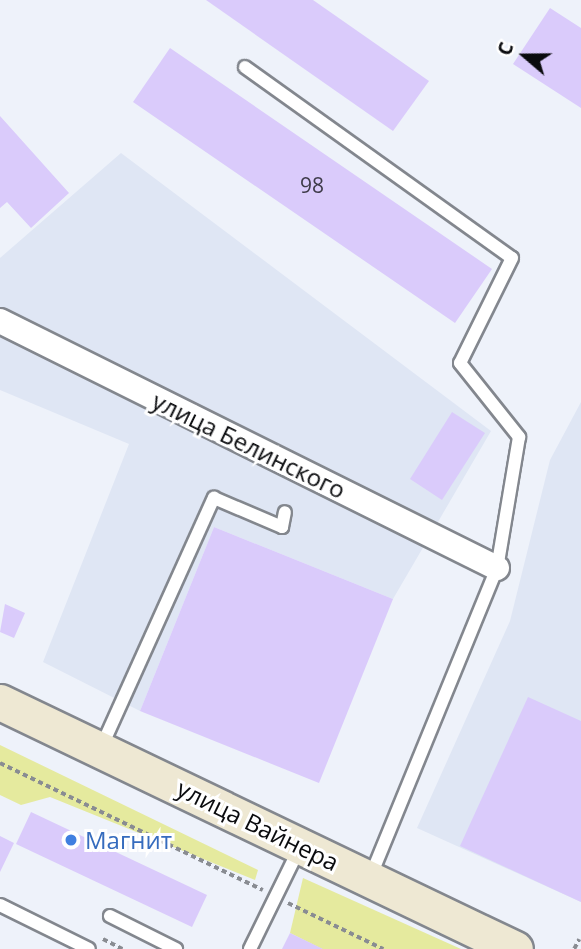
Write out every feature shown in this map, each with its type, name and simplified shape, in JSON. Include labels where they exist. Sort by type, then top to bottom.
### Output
[{"type":"main road","name":"улица Вайнера","points":[[0,702],[515,949]]},
{"type":"street","name":"улица Белинского","points":[[0,321],[497,568]]},
{"type":"lane","points":[[245,67],[512,258],[460,363],[519,436],[497,568],[370,878]]},
{"type":"lane","points":[[100,750],[214,498],[282,527],[285,512]]},
{"type":"lane","points":[[250,949],[300,845]]},
{"type":"lane","points":[[0,905],[89,949]]},
{"type":"lane","points":[[110,916],[176,949]]},
{"type":"path","points":[[0,763],[383,949]]},
{"type":"path","points":[[575,949],[579,939]]},
{"type":"path","points":[[118,946],[124,949]]},
{"type":"shaded area","points":[[121,153],[491,431],[393,599],[214,527],[140,711],[43,662],[129,444],[0,390],[0,258]]},
{"type":"shaded area","points":[[581,402],[581,902],[417,828],[510,621],[550,460]]},
{"type":"green space","points":[[0,745],[258,870],[255,880],[50,797],[21,805],[0,795]]},
{"type":"green space","points":[[303,878],[461,949],[322,949],[290,933]]},
{"type":"building","points":[[206,0],[313,0],[429,81],[393,131]]},
{"type":"building","points":[[550,8],[581,28],[581,108],[513,64]]},
{"type":"building","points":[[170,48],[492,269],[455,323],[133,102]]},
{"type":"building","points":[[0,116],[69,193],[31,228],[7,202],[0,208]]},
{"type":"building","points":[[452,412],[485,433],[442,500],[410,479]]},
{"type":"building","points":[[214,527],[393,599],[319,783],[140,711]]},
{"type":"building","points":[[5,604],[25,613],[14,638],[0,632]]},
{"type":"building","points":[[528,697],[581,721],[581,902],[460,846]]},
{"type":"building","points":[[31,812],[207,895],[192,927],[16,844]]},
{"type":"building","points":[[0,836],[14,843],[0,872]]},
{"type":"building","points":[[290,933],[323,949],[282,949]]},
{"type":"place","name":"Магнит","points":[[71,840]]}]
